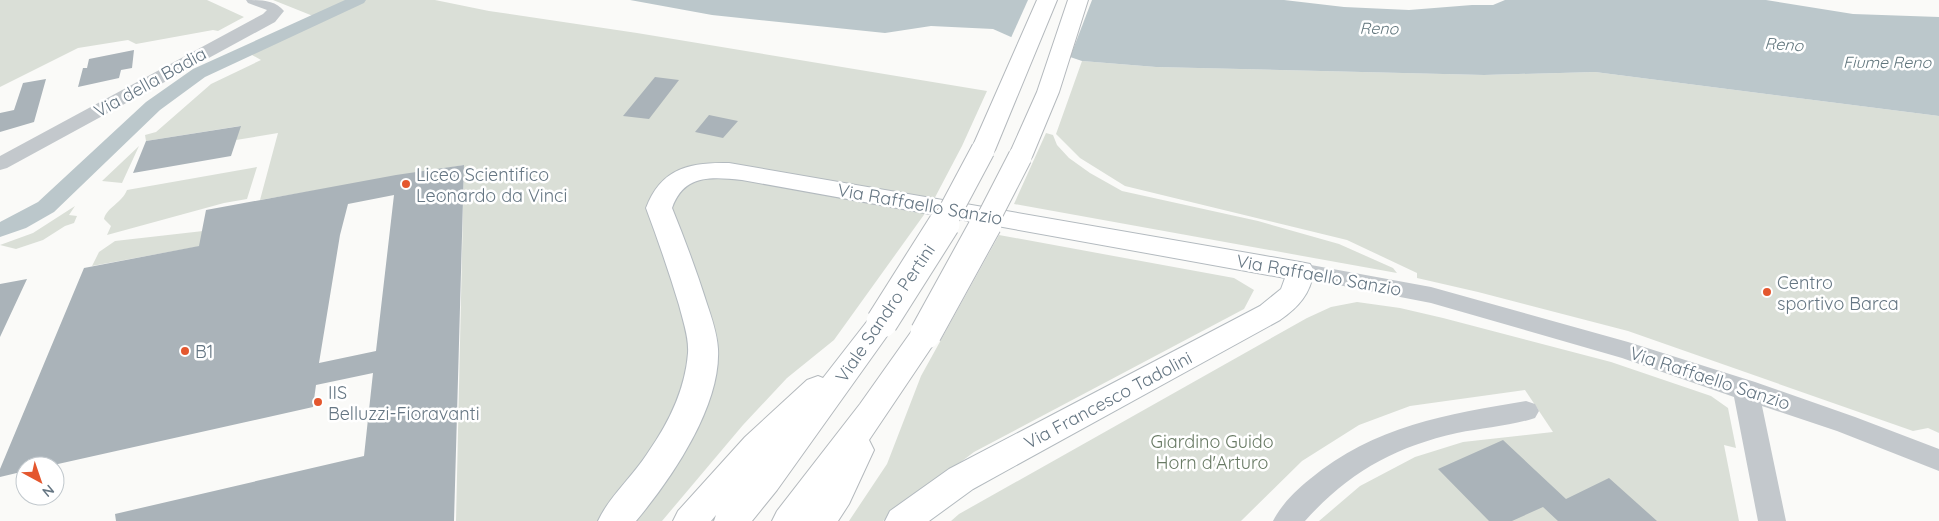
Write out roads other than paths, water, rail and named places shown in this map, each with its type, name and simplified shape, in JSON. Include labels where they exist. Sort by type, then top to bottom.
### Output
[{"type":"main road","name":"Viale Sandro Pertini","points":[[731,521],[821,406],[873,333],[941,230],[983,150],[1046,2]]},
{"type":"main road","points":[[790,521],[871,413],[926,333],[968,259],[1020,157],[1048,92],[1076,4]]},
{"type":"main road","name":"Via Raffaello Sanzio","points":[[615,521],[638,495],[667,450],[690,409],[700,377],[704,354],[702,334],[681,259],[659,208],[666,191],[681,178],[696,171],[742,172],[1300,271]]},
{"type":"main road","name":"Via Francesco Tadolini","points":[[902,521],[961,479],[1270,313],[1283,304],[1295,291],[1300,271]]},
{"type":"main road","points":[[690,521],[757,446],[873,333]]},
{"type":"main road","points":[[819,521],[837,494],[856,454],[871,413]]},
{"type":"street","name":"Via della Badia","points":[[0,164],[269,18],[276,11],[273,7],[254,0]]},
{"type":"street","name":"Via Raffaello Sanzio","points":[[1300,271],[1409,291],[1476,307],[1628,351],[1846,424],[1939,460]]},
{"type":"street","points":[[1746,389],[1758,458],[1772,521]]},
{"type":"street","points":[[1286,521],[1299,505],[1324,482],[1366,453],[1397,439],[1455,422],[1526,411]]},
{"type":"water","name":"Fiume Reno","points":[[630,0],[1284,0],[1344,7],[1409,10],[1493,5],[1505,0],[1766,0],[1853,14],[1939,17],[1939,116],[1595,72],[1484,75],[1156,67],[1082,61],[993,29],[931,26],[885,33],[712,15]]},
{"type":"waterway","points":[[0,230],[18,223],[46,207],[153,106],[199,73],[358,0]]},
{"type":"place","name":"Liceo Scientifico Leonardo da Vinci","points":[[406,184]]},
{"type":"place","name":"Centro sportivo Barca","points":[[1767,292]]},
{"type":"place","name":"B1","points":[[185,351]]},
{"type":"place","name":"IIS Belluzzi-Fioravanti","points":[[318,402]]},
{"type":"water label","name":"Reno","points":[[1379,28]]},
{"type":"water label","name":"Reno","points":[[1784,44]]},
{"type":"park label","name":"Giardino Guido Horn d'Arturo","points":[[1212,451]]}]
